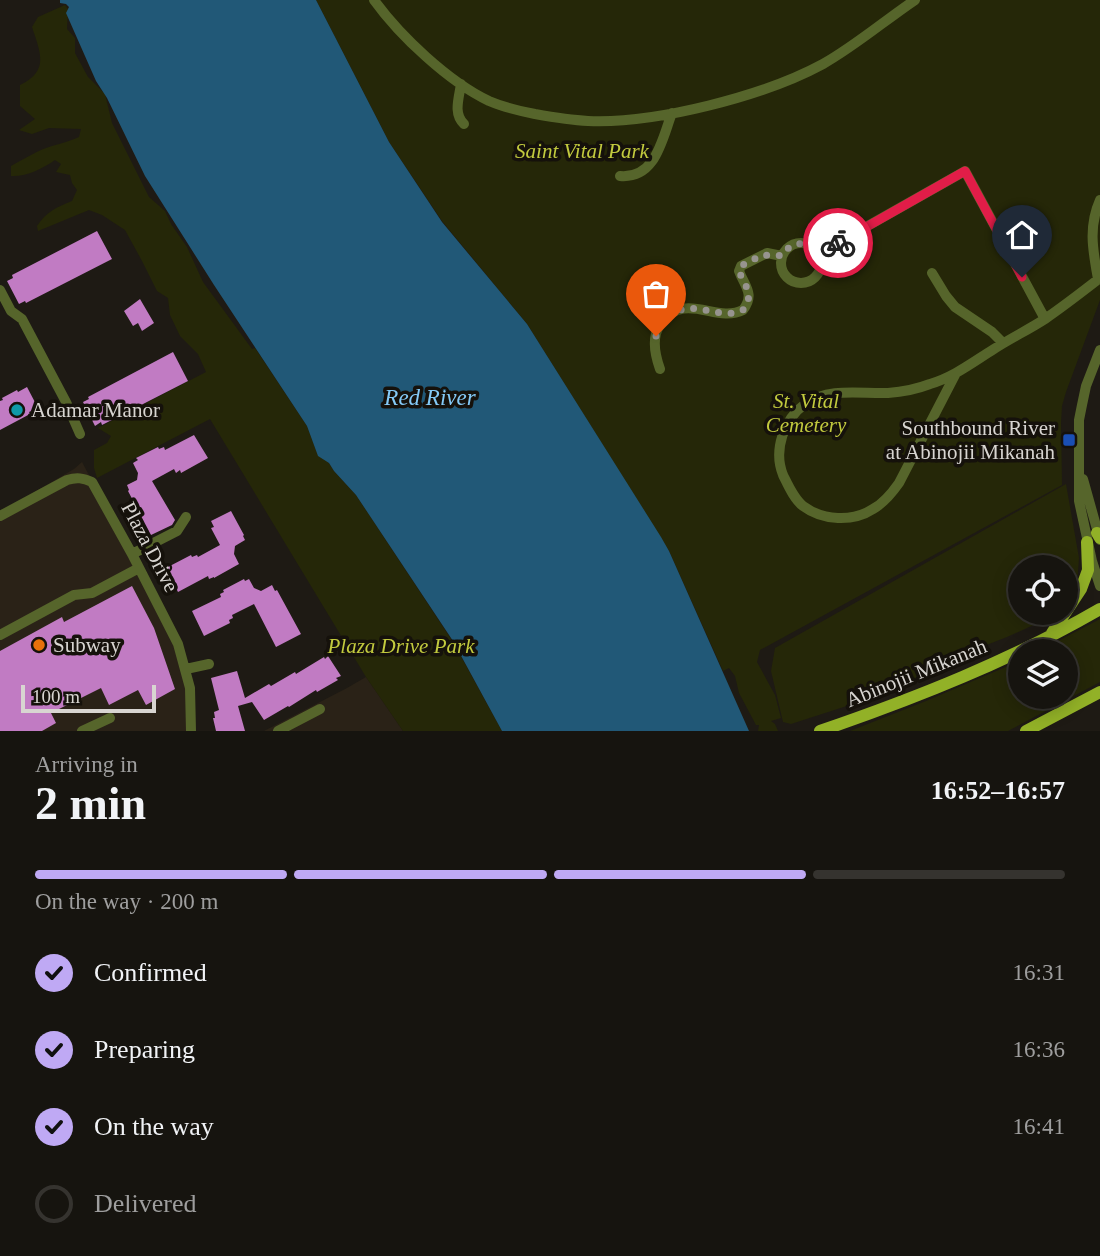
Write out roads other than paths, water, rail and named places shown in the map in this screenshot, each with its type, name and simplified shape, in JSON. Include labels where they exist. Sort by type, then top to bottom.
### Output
[{"type":"main road","points":[[1050,636],[1081,589],[1096,538]]},
{"type":"main road","name":"Abinojii Mikanah","points":[[820,731],[960,678],[1100,610]]},
{"type":"main road","points":[[1026,731],[1100,692]]},
{"type":"main road","points":[[1058,715],[1100,702]]},
{"type":"street","points":[[374,0],[415,46],[447,74],[490,101],[521,111],[588,121],[622,120],[672,113],[756,91],[813,68],[915,0]]},
{"type":"street","points":[[461,84],[458,116],[464,124]]},
{"type":"street","points":[[620,176],[635,175],[654,160],[672,113]]},
{"type":"street","points":[[818,254],[965,171],[1045,319]]},
{"type":"street","points":[[955,374],[899,483],[875,509],[855,517],[834,518],[803,506],[793,495],[781,468],[781,439],[793,415],[802,406],[829,394],[891,393],[930,384],[955,374],[1045,319],[1099,278],[1092,234],[1094,214],[1100,200]]},
{"type":"street","points":[[809,245],[818,254],[818,273],[808,281],[795,282],[785,275],[782,256],[790,246],[809,245]]},
{"type":"street","points":[[660,369],[654,346],[658,328],[663,322],[682,309],[699,308],[731,314],[743,310],[750,298],[739,271],[741,266],[767,253],[782,256]]},
{"type":"street","points":[[932,273],[955,306],[992,332],[1003,344]]},
{"type":"street","points":[[0,290],[10,311],[22,319],[80,434]]},
{"type":"street","points":[[1100,350],[1086,386],[1079,420],[1080,466],[1096,538],[1100,586]]},
{"type":"street","name":"Plaza Drive","points":[[0,516],[67,480],[76,477],[92,482],[178,644],[190,688],[191,731]]},
{"type":"street","points":[[132,554],[177,531],[186,517]]},
{"type":"street","points":[[0,635],[74,595],[92,593],[139,568]]},
{"type":"street","points":[[186,669],[209,664]]},
{"type":"street","points":[[278,731],[320,709]]},
{"type":"street","points":[[82,731],[110,718]]},
{"type":"water","name":"Red River","points":[[60,0],[316,0],[389,142],[442,222],[527,324],[661,537],[749,731],[502,731],[453,641],[356,495],[329,463],[318,456],[307,426],[145,176],[96,81],[66,13],[69,7],[60,3]]},
{"type":"place","name":"Adamar Manor","points":[[17,410]]},
{"type":"place","name":"Southbound River at Abinojii Mikanah","points":[[1069,440]]},
{"type":"place","name":"Subway","points":[[39,645]]},
{"type":"park label","name":"Saint Vital Park","points":[[582,151]]},
{"type":"park label","name":"St. Vital Cemetery","points":[[806,413]]},
{"type":"park label","name":"Plaza Drive Park","points":[[401,646]]}]
